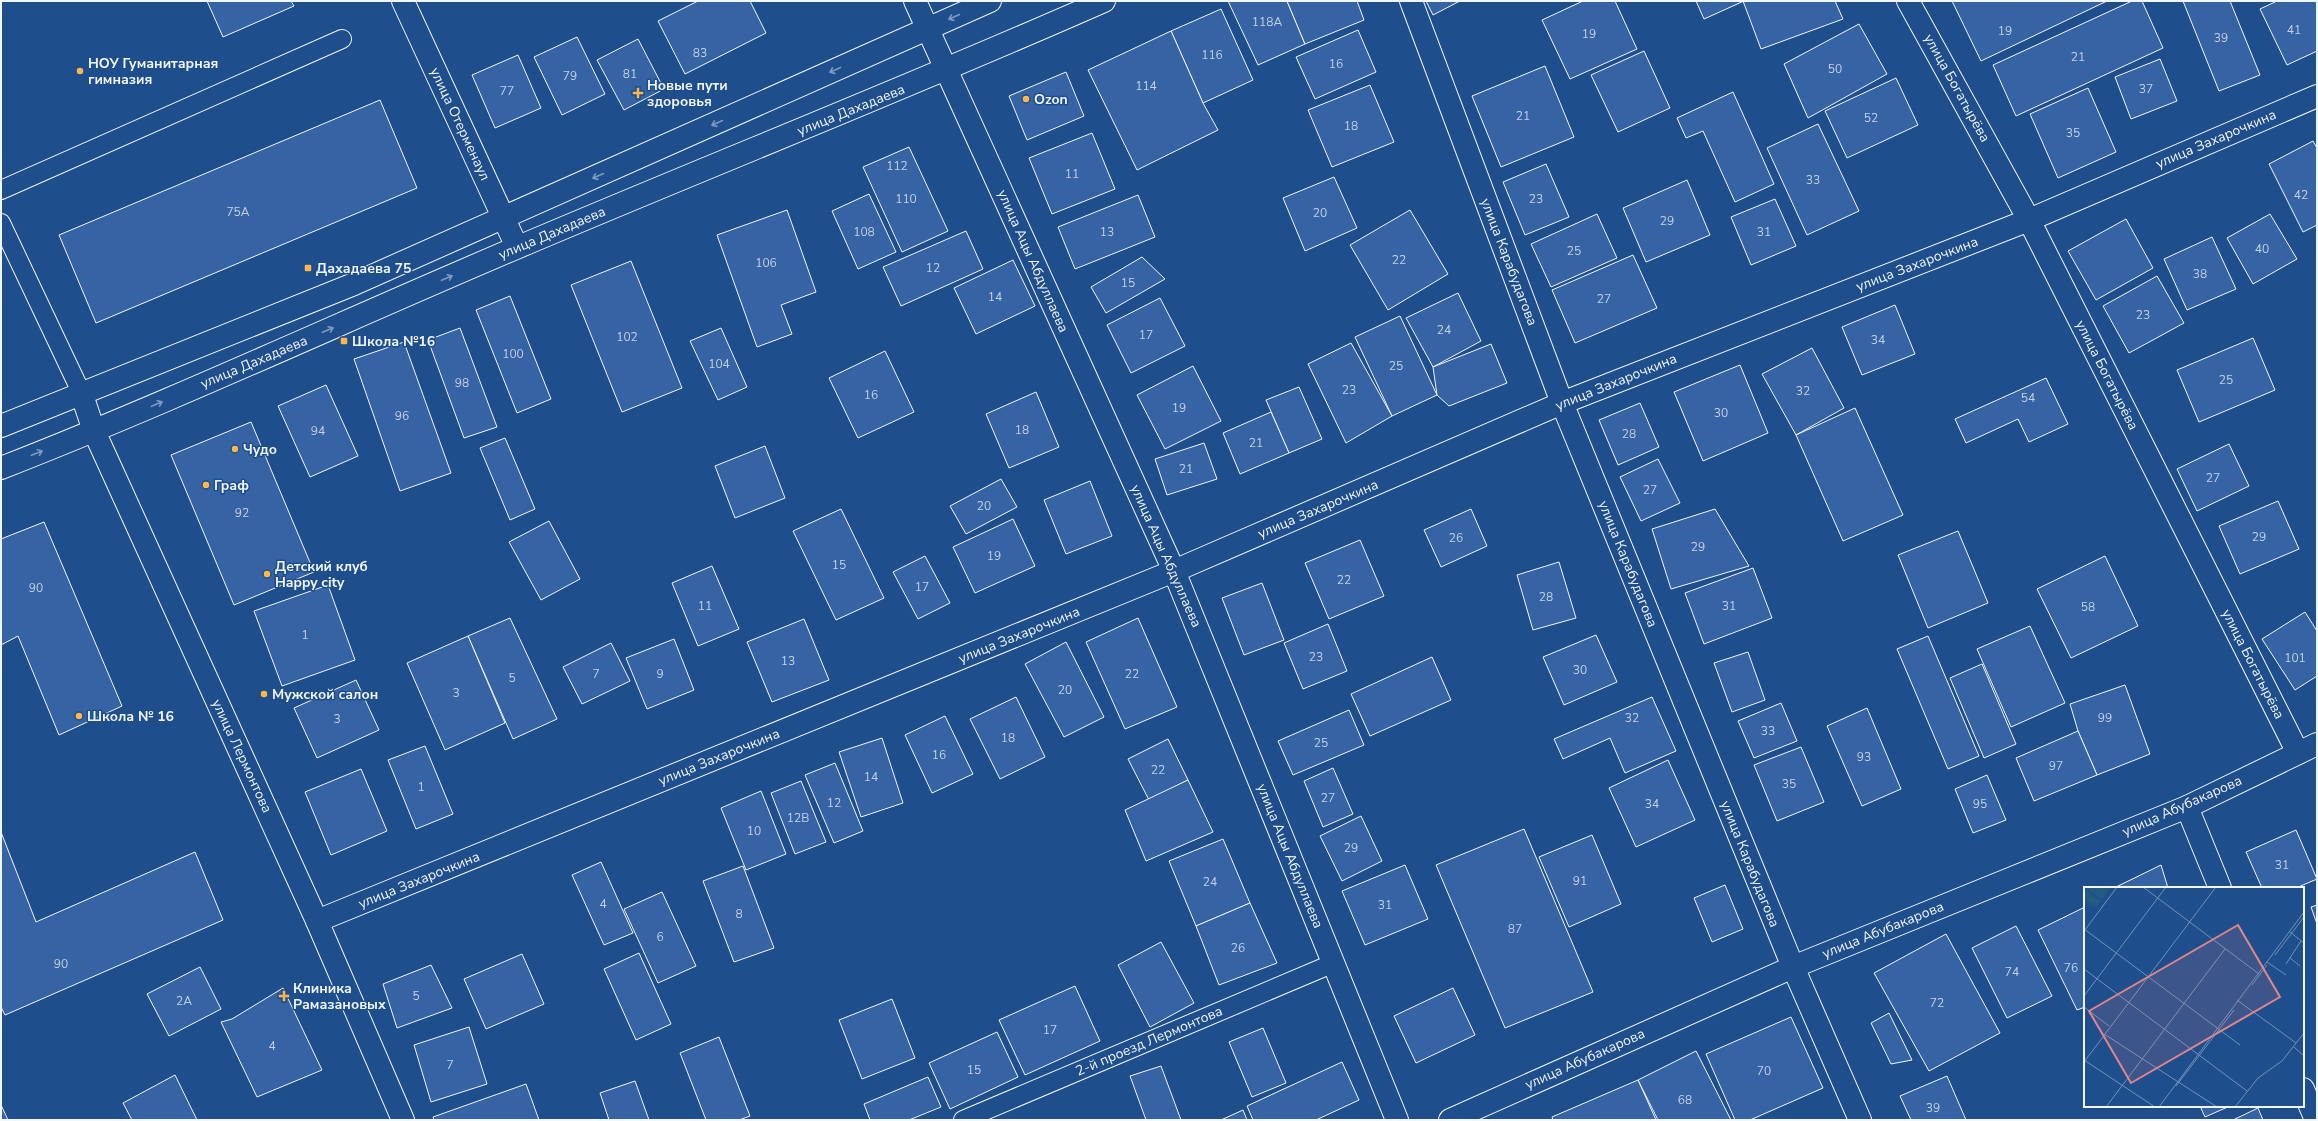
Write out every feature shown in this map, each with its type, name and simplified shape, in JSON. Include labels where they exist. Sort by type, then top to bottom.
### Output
[{"type":"street","name":"улица Отерменаул","points":[[403,1],[517,248]]},
{"type":"street","name":"улица Ацы Абдуллаева","points":[[916,1],[1174,572],[1397,1120]]},
{"type":"street","points":[[1,426],[81,392],[354,284],[990,1]]},
{"type":"street","name":"улица Дахадаева","points":[[1,468],[94,431],[517,248],[947,70],[1104,1]]},
{"type":"street","name":"улица Карабудагова","points":[[1411,1],[1562,403],[1792,967],[1860,1120]]},
{"type":"street","name":"улица Богатырёва","points":[[1908,1],[2029,220],[2298,753]]},
{"type":"street","name":"улица Захарочкина","points":[[318,921],[1174,572],[1562,403],[2029,220],[2317,96]]},
{"type":"street","name":"улица Лермонтова","points":[[81,392],[94,431],[318,921],[403,1120]]},
{"type":"street","name":"улица Абубакарова","points":[[1450,1120],[1792,967],[2187,807],[2317,744]]},
{"type":"street","points":[[2187,807],[2220,887]]},
{"type":"street","points":[[2304,1091],[2316,1120]]},
{"type":"lane","points":[[1,190],[342,39]]},
{"type":"lane","points":[[1,223],[81,392]]},
{"type":"lane","name":"2-й проезд Лермонтова","points":[[963,1120],[1334,963]]},
{"type":"building","points":[[207,1],[291,1],[294,6],[223,37]]},
{"type":"building","points":[[698,1],[750,1],[766,33],[685,74],[658,21]]},
{"type":"building","points":[[1228,1],[1287,1],[1305,44],[1258,65]]},
{"type":"building","points":[[1287,1],[1357,1],[1364,20],[1305,44]]},
{"type":"building","points":[[1426,1],[1460,1],[1433,15]]},
{"type":"building","points":[[1583,1],[1615,1],[1637,49],[1570,79],[1542,20]]},
{"type":"building","points":[[1696,1],[1744,1],[1704,19]]},
{"type":"building","points":[[1743,1],[1835,1],[1843,19],[1761,49]]},
{"type":"building","points":[[1952,1],[2107,1],[1981,61]]},
{"type":"building","points":[[2132,1],[2142,1],[2163,48],[2016,116],[1993,65]]},
{"type":"building","points":[[2183,1],[2230,1],[2260,75],[2219,91]]},
{"type":"building","points":[[2277,1],[2317,1],[2317,51],[2287,65],[2260,9]]},
{"type":"building","points":[[1221,9],[1253,80],[1203,103],[1171,31]]},
{"type":"building","points":[[1859,24],[1887,74],[1808,118],[1784,64]]},
{"type":"building","points":[[1358,30],[1376,72],[1315,99],[1296,57]]},
{"type":"building","points":[[1171,31],[1203,103],[1218,130],[1137,170],[1088,70]]},
{"type":"building","points":[[577,37],[605,94],[562,115],[534,57]]},
{"type":"building","points":[[638,39],[664,89],[624,110],[597,60]]},
{"type":"building","points":[[1644,51],[1670,108],[1618,132],[1591,75]]},
{"type":"building","points":[[518,55],[541,108],[495,128],[472,75]]},
{"type":"building","points":[[2160,59],[2177,101],[2131,119],[2115,77]]},
{"type":"building","points":[[1545,66],[1574,137],[1501,167],[1472,96]]},
{"type":"building","points":[[1066,72],[1084,116],[1027,140],[1009,96]]},
{"type":"building","points":[[1896,78],[1918,125],[1847,158],[1825,111]]},
{"type":"building","points":[[1370,85],[1394,142],[1332,167],[1308,110]]},
{"type":"building","points":[[2088,88],[2116,152],[2058,178],[2030,114]]},
{"type":"building","points":[[1733,92],[1774,184],[1735,202],[1703,131],[1686,138],[1677,118]]},
{"type":"building","points":[[380,100],[417,188],[96,323],[59,235]]},
{"type":"building","points":[[1818,124],[1859,211],[1807,235],[1767,148]]},
{"type":"building","points":[[1092,133],[1115,189],[1052,214],[1029,158]]},
{"type":"building","points":[[2313,141],[2317,148],[2317,225],[2303,232],[2269,164]]},
{"type":"building","points":[[909,147],[948,231],[902,252],[863,167]]},
{"type":"building","points":[[1546,164],[1569,217],[1525,235],[1503,182]]},
{"type":"building","points":[[1334,177],[1357,228],[1305,251],[1283,198]]},
{"type":"building","points":[[1687,180],[1710,235],[1646,262],[1623,208]]},
{"type":"building","points":[[869,194],[896,252],[858,269],[832,211]]},
{"type":"building","points":[[1138,195],[1155,237],[1075,269],[1058,227]]},
{"type":"building","points":[[1775,199],[1796,246],[1751,265],[1731,217]]},
{"type":"building","points":[[787,210],[816,292],[781,305],[792,334],[757,347],[717,235]]},
{"type":"building","points":[[1410,210],[1448,274],[1388,310],[1350,245]]},
{"type":"building","points":[[1597,214],[1617,258],[1551,287],[1531,244]]},
{"type":"building","points":[[2270,214],[2297,259],[2253,284],[2227,238]]},
{"type":"building","points":[[2126,219],[2153,268],[2096,300],[2068,251]]},
{"type":"building","points":[[966,231],[983,269],[901,306],[883,267]]},
{"type":"building","points":[[2212,237],[2236,289],[2187,310],[2164,259]]},
{"type":"building","points":[[1633,255],[1657,308],[1575,343],[1552,290]]},
{"type":"building","points":[[1142,257],[1165,279],[1106,313],[1091,287]]},
{"type":"building","points":[[1013,260],[1035,306],[976,334],[954,288]]},
{"type":"building","points":[[631,261],[682,388],[622,412],[571,285]]},
{"type":"building","points":[[2157,276],[2184,323],[2129,353],[2103,306]]},
{"type":"building","points":[[1458,293],[1481,341],[1433,367],[1406,318]]},
{"type":"building","points":[[510,296],[551,399],[517,413],[476,310]]},
{"type":"building","points":[[1160,298],[1185,346],[1131,373],[1107,325]]},
{"type":"building","points":[[1895,305],[1915,354],[1862,375],[1842,327]]},
{"type":"building","points":[[1400,316],[1437,395],[1392,416],[1355,337]]},
{"type":"building","points":[[460,328],[497,427],[464,438],[428,340]]},
{"type":"building","points":[[721,328],[747,387],[718,400],[690,341]]},
{"type":"building","points":[[2253,338],[2275,390],[2199,422],[2177,370]]},
{"type":"building","points":[[404,342],[451,473],[400,491],[354,359]]},
{"type":"building","points":[[1351,343],[1392,416],[1346,443],[1308,364]]},
{"type":"building","points":[[1491,344],[1507,383],[1449,406],[1437,395],[1433,367]]},
{"type":"building","points":[[1812,348],[1844,408],[1796,435],[1762,374]]},
{"type":"building","points":[[885,351],[914,412],[858,438],[829,378]]},
{"type":"building","points":[[1740,365],[1768,433],[1703,461],[1674,392]]},
{"type":"building","points":[[1193,366],[1221,421],[1165,449],[1137,395]]},
{"type":"building","points":[[2046,378],[2068,424],[2029,442],[2018,419],[1966,443],[1955,419]]},
{"type":"building","points":[[326,385],[358,456],[310,477],[278,406]]},
{"type":"building","points":[[1299,387],[1322,439],[1289,453],[1266,400]]},
{"type":"building","points":[[1036,392],[1059,447],[1009,468],[986,414]]},
{"type":"building","points":[[1640,403],[1659,447],[1618,465],[1599,420]]},
{"type":"building","points":[[1855,408],[1903,515],[1843,541],[1796,435]]},
{"type":"building","points":[[1271,412],[1289,453],[1240,474],[1223,433]]},
{"type":"building","points":[[251,422],[314,572],[234,605],[171,455]]},
{"type":"building","points":[[505,438],[535,509],[510,520],[480,448]]},
{"type":"building","points":[[1204,443],[1217,479],[1167,495],[1155,459]]},
{"type":"building","points":[[2229,444],[2249,486],[2197,511],[2177,469]]},
{"type":"building","points":[[765,446],[785,498],[735,518],[715,466]]},
{"type":"building","points":[[1658,459],[1680,503],[1641,521],[1620,477]]},
{"type":"building","points":[[1001,479],[1017,507],[966,534],[950,506]]},
{"type":"building","points":[[1090,481],[1112,536],[1066,554],[1044,500]]},
{"type":"building","points":[[2278,501],[2299,549],[2240,574],[2219,526]]},
{"type":"building","points":[[841,509],[884,598],[836,620],[793,531]]},
{"type":"building","points":[[1471,509],[1487,546],[1441,567],[1424,530]]},
{"type":"building","points":[[1715,509],[1749,566],[1671,589],[1652,529]]},
{"type":"building","points":[[1013,519],[1035,566],[975,593],[953,547]]},
{"type":"building","points":[[549,521],[580,579],[541,600],[509,542]]},
{"type":"building","points":[[44,522],[122,706],[59,735],[18,636],[1,645],[1,539]]},
{"type":"building","points":[[1958,531],[1988,603],[1928,628],[1898,555]]},
{"type":"building","points":[[1360,540],[1384,596],[1329,619],[1305,563]]},
{"type":"building","points":[[925,556],[950,603],[918,619],[893,572]]},
{"type":"building","points":[[2105,556],[2138,626],[2071,658],[2037,589]]},
{"type":"building","points":[[1559,562],[1576,618],[1533,630],[1517,575]]},
{"type":"building","points":[[712,566],[739,629],[698,646],[672,583]]},
{"type":"building","points":[[1753,568],[1772,618],[1704,644],[1685,593]]},
{"type":"building","points":[[1262,583],[1284,640],[1244,655],[1222,598]]},
{"type":"building","points":[[328,585],[355,660],[282,686],[254,611]]},
{"type":"building","points":[[2305,612],[2317,631],[2317,676],[2295,690],[2262,639]]},
{"type":"building","points":[[510,618],[557,719],[513,739],[468,636]]},
{"type":"building","points":[[1138,618],[1177,707],[1125,729],[1086,642]]},
{"type":"building","points":[[804,619],[829,680],[772,702],[747,642]]},
{"type":"building","points":[[1328,624],[1347,671],[1303,689],[1284,643]]},
{"type":"building","points":[[2030,626],[2065,703],[2011,727],[1977,649]]},
{"type":"building","points":[[1596,635],[1617,682],[1564,705],[1543,657]]},
{"type":"building","points":[[468,636],[505,723],[445,750],[407,663]]},
{"type":"building","points":[[1928,636],[1979,756],[1948,769],[1897,649]]},
{"type":"building","points":[[674,639],[694,690],[647,709],[626,658]]},
{"type":"building","points":[[1066,642],[1104,717],[1064,737],[1025,664]]},
{"type":"building","points":[[611,643],[630,681],[582,704],[563,667]]},
{"type":"building","points":[[1748,652],[1765,700],[1732,712],[1714,663]]},
{"type":"building","points":[[1432,657],[1451,700],[1370,736],[1351,694]]},
{"type":"building","points":[[1982,664],[2016,744],[1984,758],[1950,678]]},
{"type":"building","points":[[356,680],[379,730],[317,758],[294,708]]},
{"type":"building","points":[[2125,685],[2150,754],[2097,775],[2078,731],[2070,704]]},
{"type":"building","points":[[1016,697],[1045,757],[1000,779],[970,719]]},
{"type":"building","points":[[1652,697],[1676,751],[1625,773],[1610,738],[1563,759],[1554,739]]},
{"type":"building","points":[[1781,703],[1797,741],[1754,758],[1738,721]]},
{"type":"building","points":[[1867,708],[1901,789],[1862,806],[1827,726]]},
{"type":"building","points":[[1349,710],[1364,745],[1293,775],[1278,741]]},
{"type":"building","points":[[945,716],[973,774],[932,793],[905,735]]},
{"type":"building","points":[[2078,731],[2097,775],[2034,801],[2016,758]]},
{"type":"building","points":[[882,738],[903,803],[861,817],[839,752]]},
{"type":"building","points":[[1168,739],[1188,780],[1149,800],[1128,759]]},
{"type":"building","points":[[425,746],[453,814],[416,829],[388,760]]},
{"type":"building","points":[[1801,747],[1824,802],[1777,821],[1754,765]]},
{"type":"building","points":[[1668,760],[1695,820],[1636,847],[1609,788]]},
{"type":"building","points":[[835,763],[863,831],[834,843],[805,775]]},
{"type":"building","points":[[1333,768],[1353,814],[1323,827],[1304,781]]},
{"type":"building","points":[[361,769],[387,831],[331,855],[305,792]]},
{"type":"building","points":[[1987,775],[2006,820],[1973,833],[1955,789]]},
{"type":"building","points":[[1188,780],[1213,832],[1146,861],[1125,810]]},
{"type":"building","points":[[801,781],[826,842],[795,854],[771,793]]},
{"type":"building","points":[[761,791],[786,854],[746,870],[721,808]]},
{"type":"building","points":[[1361,816],[1382,861],[1342,881],[1320,836]]},
{"type":"building","points":[[1524,829],[1593,992],[1505,1028],[1436,865]]},
{"type":"building","points":[[2296,830],[2317,879],[2298,887],[2262,887],[2246,852]]},
{"type":"building","points":[[1,832],[36,922],[195,852],[223,920],[5,1015],[1,1007]]},
{"type":"building","points":[[1592,835],[1621,904],[1569,927],[1539,857]]},
{"type":"building","points":[[1223,839],[1250,903],[1196,926],[1169,861]]},
{"type":"building","points":[[601,862],[633,933],[604,945],[572,875]]},
{"type":"building","points":[[1405,865],[1428,919],[1365,945],[1342,891]]},
{"type":"building","points":[[2161,865],[2168,887],[2116,887]]},
{"type":"building","points":[[743,866],[774,948],[734,962],[703,881]]},
{"type":"building","points":[[1725,885],[1743,929],[1712,942],[1694,898]]},
{"type":"building","points":[[662,892],[696,966],[658,983],[624,909]]},
{"type":"building","points":[[1250,903],[1277,963],[1219,985],[1196,926]]},
{"type":"building","points":[[2317,905],[2317,924],[2311,907]]},
{"type":"building","points":[[2084,907],[2084,1007],[2077,1010],[2038,930]]},
{"type":"building","points":[[2016,926],[2052,996],[2007,1018],[1972,948]]},
{"type":"building","points":[[1946,934],[2000,1033],[1929,1071],[1874,973]]},
{"type":"building","points":[[1161,942],[1194,1003],[1150,1027],[1118,965]]},
{"type":"building","points":[[639,953],[671,1024],[636,1040],[604,969]]},
{"type":"building","points":[[522,954],[544,1004],[486,1029],[464,979]]},
{"type":"building","points":[[431,965],[452,1008],[397,1028],[383,984]]},
{"type":"building","points":[[200,967],[221,1009],[169,1036],[147,994]]},
{"type":"building","points":[[1075,986],[1100,1041],[1025,1075],[999,1020]]},
{"type":"building","points":[[283,988],[322,1070],[257,1097],[221,1022],[232,1019]]},
{"type":"building","points":[[1453,988],[1475,1035],[1416,1063],[1394,1016]]},
{"type":"building","points":[[892,999],[915,1058],[862,1079],[839,1020]]},
{"type":"building","points":[[1889,1013],[1912,1060],[1891,1064],[1871,1023]]},
{"type":"building","points":[[1791,1017],[1823,1088],[1750,1120],[1735,1120],[1706,1054]]},
{"type":"building","points":[[469,1027],[487,1084],[431,1102],[414,1045]]},
{"type":"building","points":[[1263,1028],[1286,1083],[1252,1097],[1229,1042]]},
{"type":"building","points":[[997,1032],[1018,1077],[950,1109],[929,1063]]},
{"type":"building","points":[[719,1037],[750,1116],[739,1120],[706,1120],[680,1053]]},
{"type":"building","points":[[1696,1051],[1731,1120],[1658,1120],[1638,1080]]},
{"type":"building","points":[[1342,1062],[1359,1100],[1316,1120],[1253,1120],[1247,1106]]},
{"type":"building","points":[[1161,1066],[1181,1120],[1146,1120],[1130,1076]]},
{"type":"building","points":[[175,1075],[197,1120],[132,1120],[123,1103]]},
{"type":"building","points":[[1947,1076],[1966,1120],[1911,1120],[1900,1096]]},
{"type":"building","points":[[928,1077],[941,1107],[909,1120],[870,1120],[864,1104]]},
{"type":"building","points":[[1638,1080],[1656,1120],[1553,1120],[1552,1117]]},
{"type":"building","points":[[635,1081],[649,1120],[609,1120],[600,1093]]},
{"type":"building","points":[[526,1084],[539,1120],[434,1120],[433,1117]]},
{"type":"building","points":[[1,1105],[8,1120],[1,1120]]},
{"type":"building","points":[[2200,1107],[2228,1107],[2205,1117]]},
{"type":"building","points":[[2258,1108],[2263,1120],[2233,1120]]},
{"type":"building","points":[[1243,1110],[1247,1120],[1221,1120]]},
{"type":"place","name":"НОУ Гуманитарная гимназия","points":[[80,71]]},
{"type":"place","name":"Новые пути здоровья","points":[[638,93]]},
{"type":"place","name":"Ozon","points":[[1026,99]]},
{"type":"place","name":"Дахадаева 75","points":[[308,268]]},
{"type":"place","name":"Школа №16","points":[[344,341]]},
{"type":"place","name":"Чудо","points":[[235,449]]},
{"type":"place","name":"Граф","points":[[206,485]]},
{"type":"place","name":"Детский клуб Happy city","points":[[267,574]]},
{"type":"place","name":"Мужской салон","points":[[264,694]]},
{"type":"place","name":"Школа № 16","points":[[79,716]]},
{"type":"place","name":"Клиника Рамазановых","points":[[284,996]]}]
